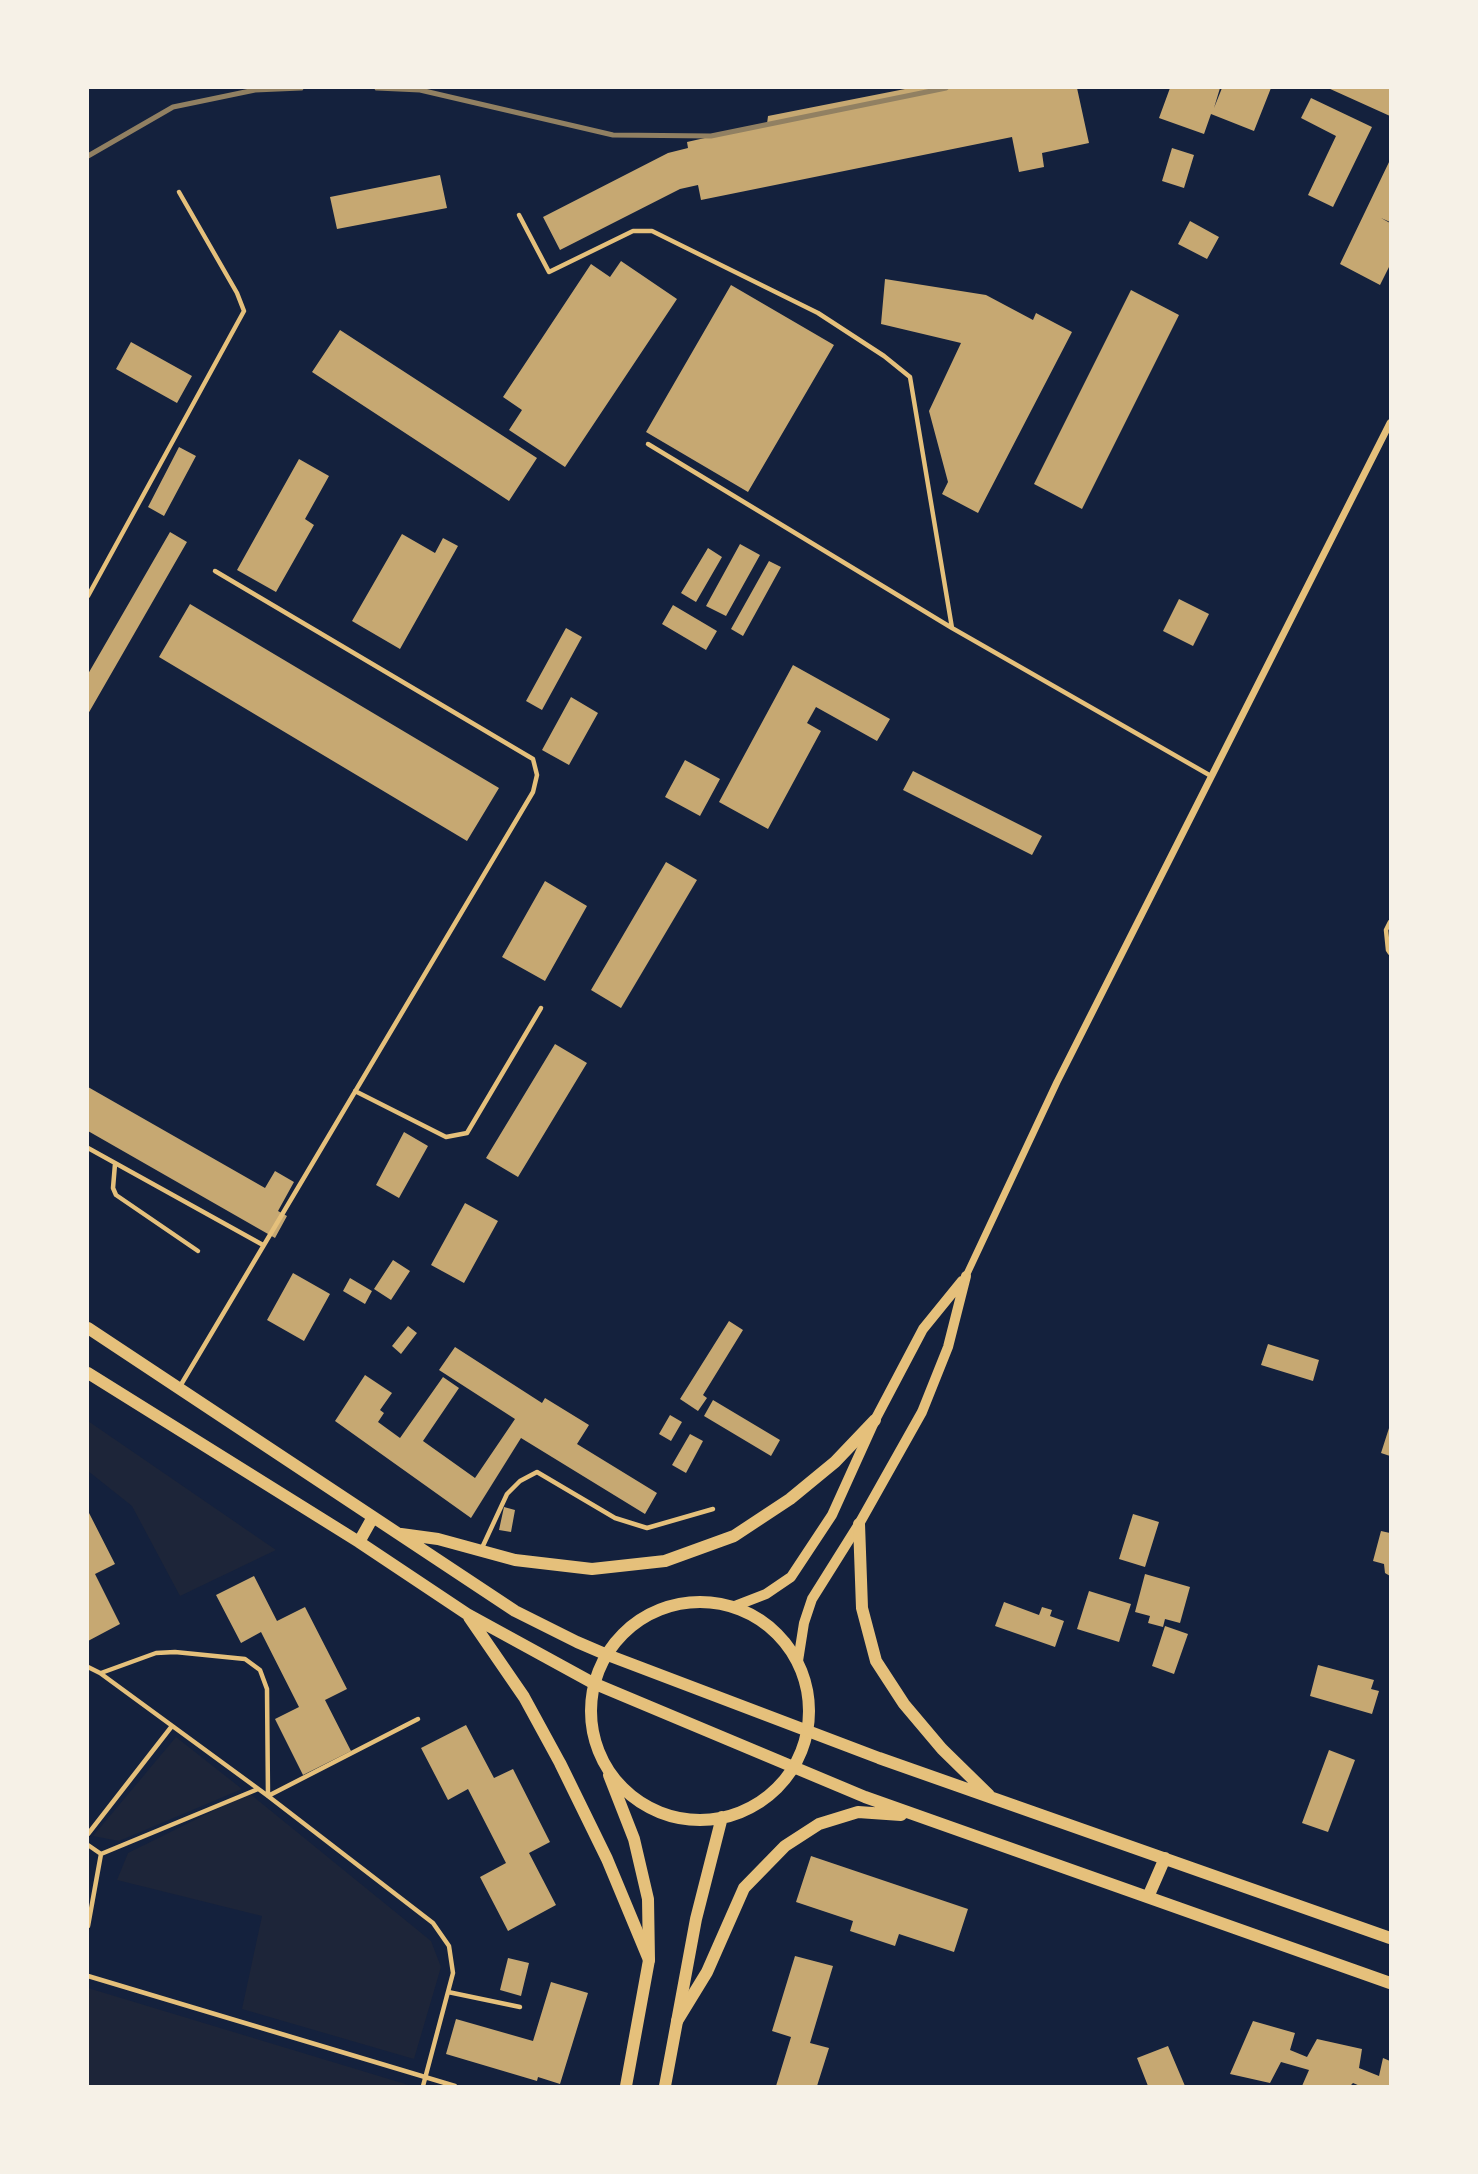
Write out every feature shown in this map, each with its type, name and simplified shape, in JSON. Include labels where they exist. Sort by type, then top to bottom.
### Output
[{"type":"main road","points":[[88,1328],[515,1611],[605,1654],[992,1798],[1391,1938]]},
{"type":"main road","points":[[88,1373],[359,1542],[467,1614],[593,1683],[825,1782],[1391,1983]]},
{"type":"main road","points":[[398,1534],[438,1539],[514,1560],[592,1569],[665,1561],[734,1536],[790,1499],[835,1462],[875,1420]]},
{"type":"main road","points":[[359,1542],[373,1517]]},
{"type":"main road","points":[[859,1524],[862,1608],[876,1661],[904,1704],[992,1798]]},
{"type":"main road","points":[[608,1772],[640,1803],[683,1820],[722,1817],[766,1799],[795,1768],[808,1731],[809,1695],[799,1661],[772,1627],[735,1606],[685,1601],[639,1619],[605,1654],[593,1683],[591,1729],[634,1839],[648,1899],[649,1960],[626,2087]]},
{"type":"main road","points":[[467,1614],[524,1697],[560,1763],[607,1859],[649,1960]]},
{"type":"main road","points":[[677,2021],[707,1972],[744,1888],[785,1846],[819,1824],[858,1812],[920,1816]]},
{"type":"main road","points":[[665,2087],[696,1919],[722,1817]]},
{"type":"main road","points":[[1148,1897],[1165,1858]]},
{"type":"street","points":[[799,1661],[804,1623],[812,1599],[859,1524],[922,1412],[948,1347],[966,1276],[1057,1082],[1391,423]]},
{"type":"street","points":[[735,1606],[766,1594],[792,1577],[832,1515],[875,1420],[923,1329],[966,1276]]},
{"type":"lane","points":[[88,596],[244,311],[237,293],[179,192]]},
{"type":"lane","points":[[519,215],[549,272],[633,231],[652,231],[818,313],[884,356],[910,377],[952,628]]},
{"type":"lane","points":[[648,444],[952,628],[1211,776]]},
{"type":"lane","points":[[178,1388],[533,792],[537,775],[533,759],[215,571]]},
{"type":"lane","points":[[1391,922],[1386,930],[1388,950],[1391,953]]},
{"type":"lane","points":[[355,1091],[446,1138],[467,1133],[541,1008]]},
{"type":"lane","points":[[88,1148],[263,1245]]},
{"type":"lane","points":[[115,1164],[113,1188],[116,1195],[198,1251]]},
{"type":"lane","points":[[481,1550],[507,1493],[520,1481],[537,1472],[615,1518],[648,1528],[713,1509]]},
{"type":"lane","points":[[100,1673],[156,1653],[175,1652],[245,1659],[260,1670],[267,1689],[268,1796]]},
{"type":"lane","points":[[88,1667],[100,1673],[268,1796],[433,1923],[449,1946],[453,1973],[422,2087]]},
{"type":"lane","points":[[268,1796],[418,1719]]},
{"type":"lane","points":[[88,1834],[172,1726]]},
{"type":"lane","points":[[101,1854],[258,1789]]},
{"type":"lane","points":[[88,1845],[101,1854]]},
{"type":"lane","points":[[88,1926],[101,1854]]},
{"type":"lane","points":[[88,1976],[455,2087]]},
{"type":"lane","points":[[448,1992],[520,2007]]},
{"type":"shaded area","points":[[88,1421],[276,1550],[180,1596],[132,1506],[88,1471]]},
{"type":"shaded area","points":[[176,1737],[242,1789],[119,1841],[93,1836]]},
{"type":"shaded area","points":[[249,1793],[431,1941],[441,1967],[414,2059],[242,2009],[262,1916],[117,1880],[128,1853]]},
{"type":"shaded area","points":[[88,1988],[412,2086],[88,2086]]},
{"type":"building","points":[[910,88],[1077,88],[1089,143],[1042,153],[1044,167],[1019,172],[1012,137],[701,200],[698,185],[680,189],[560,250],[543,217],[668,153],[688,148],[687,142],[767,124],[768,116]]},
{"type":"building","points":[[1170,88],[1220,88],[1214,108],[1222,88],[1271,88],[1254,131],[1211,114],[1204,134],[1159,118]]},
{"type":"building","points":[[1328,88],[1390,88],[1390,116]]},
{"type":"building","points":[[1311,98],[1372,127],[1333,207],[1308,195],[1336,136],[1301,118]]},
{"type":"building","points":[[1172,148],[1194,155],[1184,188],[1162,181]]},
{"type":"building","points":[[1390,160],[1390,222],[1381,218],[1390,223],[1390,265],[1380,285],[1340,264]]},
{"type":"building","points":[[440,175],[447,208],[337,229],[330,197]]},
{"type":"building","points":[[1190,221],[1219,237],[1207,259],[1178,244]]},
{"type":"building","points":[[621,261],[677,299],[565,467],[509,430],[522,410],[503,397],[591,264],[610,277]]},
{"type":"building","points":[[885,279],[986,295],[1033,320],[1036,313],[1072,332],[978,513],[942,494],[948,482],[929,411],[961,343],[881,324]]},
{"type":"building","points":[[731,285],[834,345],[748,492],[646,432]]},
{"type":"building","points":[[1131,290],[1179,315],[1082,509],[1034,484]]},
{"type":"building","points":[[340,330],[537,458],[509,501],[312,372]]},
{"type":"building","points":[[131,342],[192,376],[177,403],[116,369]]},
{"type":"building","points":[[179,447],[196,456],[164,516],[148,507]]},
{"type":"building","points":[[299,459],[329,476],[305,519],[314,525],[276,592],[237,570]]},
{"type":"building","points":[[170,532],[187,542],[88,714],[88,674]]},
{"type":"building","points":[[402,534],[435,553],[443,538],[458,546],[400,649],[352,621]]},
{"type":"building","points":[[740,544],[760,555],[726,616],[706,606]]},
{"type":"building","points":[[708,548],[722,557],[696,602],[681,593]]},
{"type":"building","points":[[769,561],[781,567],[743,636],[731,629]]},
{"type":"building","points":[[1179,599],[1209,614],[1193,646],[1163,631]]},
{"type":"building","points":[[190,604],[499,788],[467,841],[159,657]]},
{"type":"building","points":[[673,605],[717,631],[706,650],[662,624]]},
{"type":"building","points":[[566,628],[582,637],[542,710],[526,701]]},
{"type":"building","points":[[793,665],[890,719],[877,741],[816,707],[807,723],[821,731],[768,829],[719,802]]},
{"type":"building","points":[[571,697],[598,713],[569,765],[542,750]]},
{"type":"building","points":[[685,760],[720,779],[700,816],[665,797]]},
{"type":"building","points":[[913,771],[1042,836],[1032,855],[903,790]]},
{"type":"building","points":[[666,862],[697,880],[621,1008],[591,990]]},
{"type":"building","points":[[545,881],[587,906],[545,981],[502,957]]},
{"type":"building","points":[[555,1044],[587,1063],[518,1177],[486,1158]]},
{"type":"building","points":[[88,1087],[265,1188],[275,1171],[294,1182],[278,1211],[287,1216],[275,1238],[88,1131]]},
{"type":"building","points":[[404,1132],[428,1146],[399,1198],[376,1185]]},
{"type":"building","points":[[465,1203],[498,1221],[464,1283],[431,1265]]},
{"type":"building","points":[[393,1260],[410,1271],[391,1300],[374,1289]]},
{"type":"building","points":[[293,1273],[330,1294],[304,1341],[267,1320]]},
{"type":"building","points":[[350,1278],[372,1291],[365,1304],[343,1291]]},
{"type":"building","points":[[729,1321],[743,1330],[703,1395],[707,1398],[698,1411],[680,1399]]},
{"type":"building","points":[[408,1326],[417,1333],[401,1354],[392,1346]]},
{"type":"building","points":[[1268,1344],[1319,1360],[1313,1381],[1261,1365]]},
{"type":"building","points":[[455,1347],[542,1403],[545,1398],[589,1425],[577,1444],[657,1493],[645,1514],[521,1438],[471,1518],[335,1421],[365,1375],[392,1393],[380,1410],[384,1413],[378,1422],[400,1438],[443,1377],[459,1388],[423,1441],[475,1478],[515,1419],[439,1370]]},
{"type":"building","points":[[713,1400],[780,1440],[771,1456],[704,1416]]},
{"type":"building","points":[[670,1415],[682,1422],[671,1441],[659,1434]]},
{"type":"building","points":[[1390,1425],[1390,1456],[1381,1453]]},
{"type":"building","points":[[690,1434],[703,1441],[686,1473],[672,1465]]},
{"type":"building","points":[[504,1507],[515,1510],[511,1532],[499,1530]]},
{"type":"building","points":[[88,1511],[115,1564],[95,1574],[120,1624],[88,1641]]},
{"type":"building","points":[[1133,1514],[1159,1522],[1145,1567],[1119,1559]]},
{"type":"building","points":[[1381,1531],[1390,1533],[1390,1576],[1385,1573],[1384,1564],[1373,1561]]},
{"type":"building","points":[[1145,1574],[1190,1587],[1180,1623],[1165,1619],[1163,1627],[1148,1623],[1150,1616],[1135,1612]]},
{"type":"building","points":[[254,1576],[277,1621],[305,1607],[347,1689],[325,1700],[351,1751],[303,1775],[275,1719],[299,1707],[261,1632],[241,1643],[216,1595]]},
{"type":"building","points":[[1089,1591],[1131,1604],[1119,1642],[1077,1629]]},
{"type":"building","points":[[1004,1602],[1039,1615],[1042,1607],[1052,1610],[1050,1616],[1064,1621],[1055,1647],[995,1626]]},
{"type":"building","points":[[1165,1626],[1188,1634],[1174,1674],[1152,1666]]},
{"type":"building","points":[[1318,1665],[1374,1680],[1371,1689],[1379,1691],[1372,1714],[1310,1696]]},
{"type":"building","points":[[466,1725],[494,1778],[513,1769],[550,1842],[529,1853],[556,1905],[508,1931],[480,1877],[506,1863],[468,1789],[448,1800],[421,1748]]},
{"type":"building","points":[[1329,1750],[1355,1760],[1328,1832],[1302,1823]]},
{"type":"building","points":[[811,1856],[968,1909],[954,1952],[899,1934],[895,1946],[850,1931],[853,1921],[796,1902]]},
{"type":"building","points":[[795,1956],[833,1966],[810,2043],[829,2048],[817,2086],[776,2086],[791,2037],[772,2031]]},
{"type":"building","points":[[508,1958],[529,1963],[521,1996],[500,1990]]},
{"type":"building","points":[[551,1982],[588,1993],[560,2084],[538,2077],[537,2081],[446,2054],[456,2019],[533,2041]]},
{"type":"building","points":[[1253,2021],[1295,2033],[1290,2050],[1307,2057],[1317,2039],[1362,2049],[1359,2068],[1379,2076],[1383,2058],[1390,2061],[1390,2086],[1360,2086],[1353,2083],[1350,2086],[1302,2086],[1309,2070],[1281,2062],[1270,2083],[1230,2074]]},
{"type":"building","points":[[1168,2046],[1185,2086],[1148,2086],[1137,2058]]},
{"type":"railway","points":[[88,156],[173,107],[255,90],[301,88]]},
{"type":"railway","points":[[377,88],[420,90],[613,135],[711,136],[946,88]]}]
